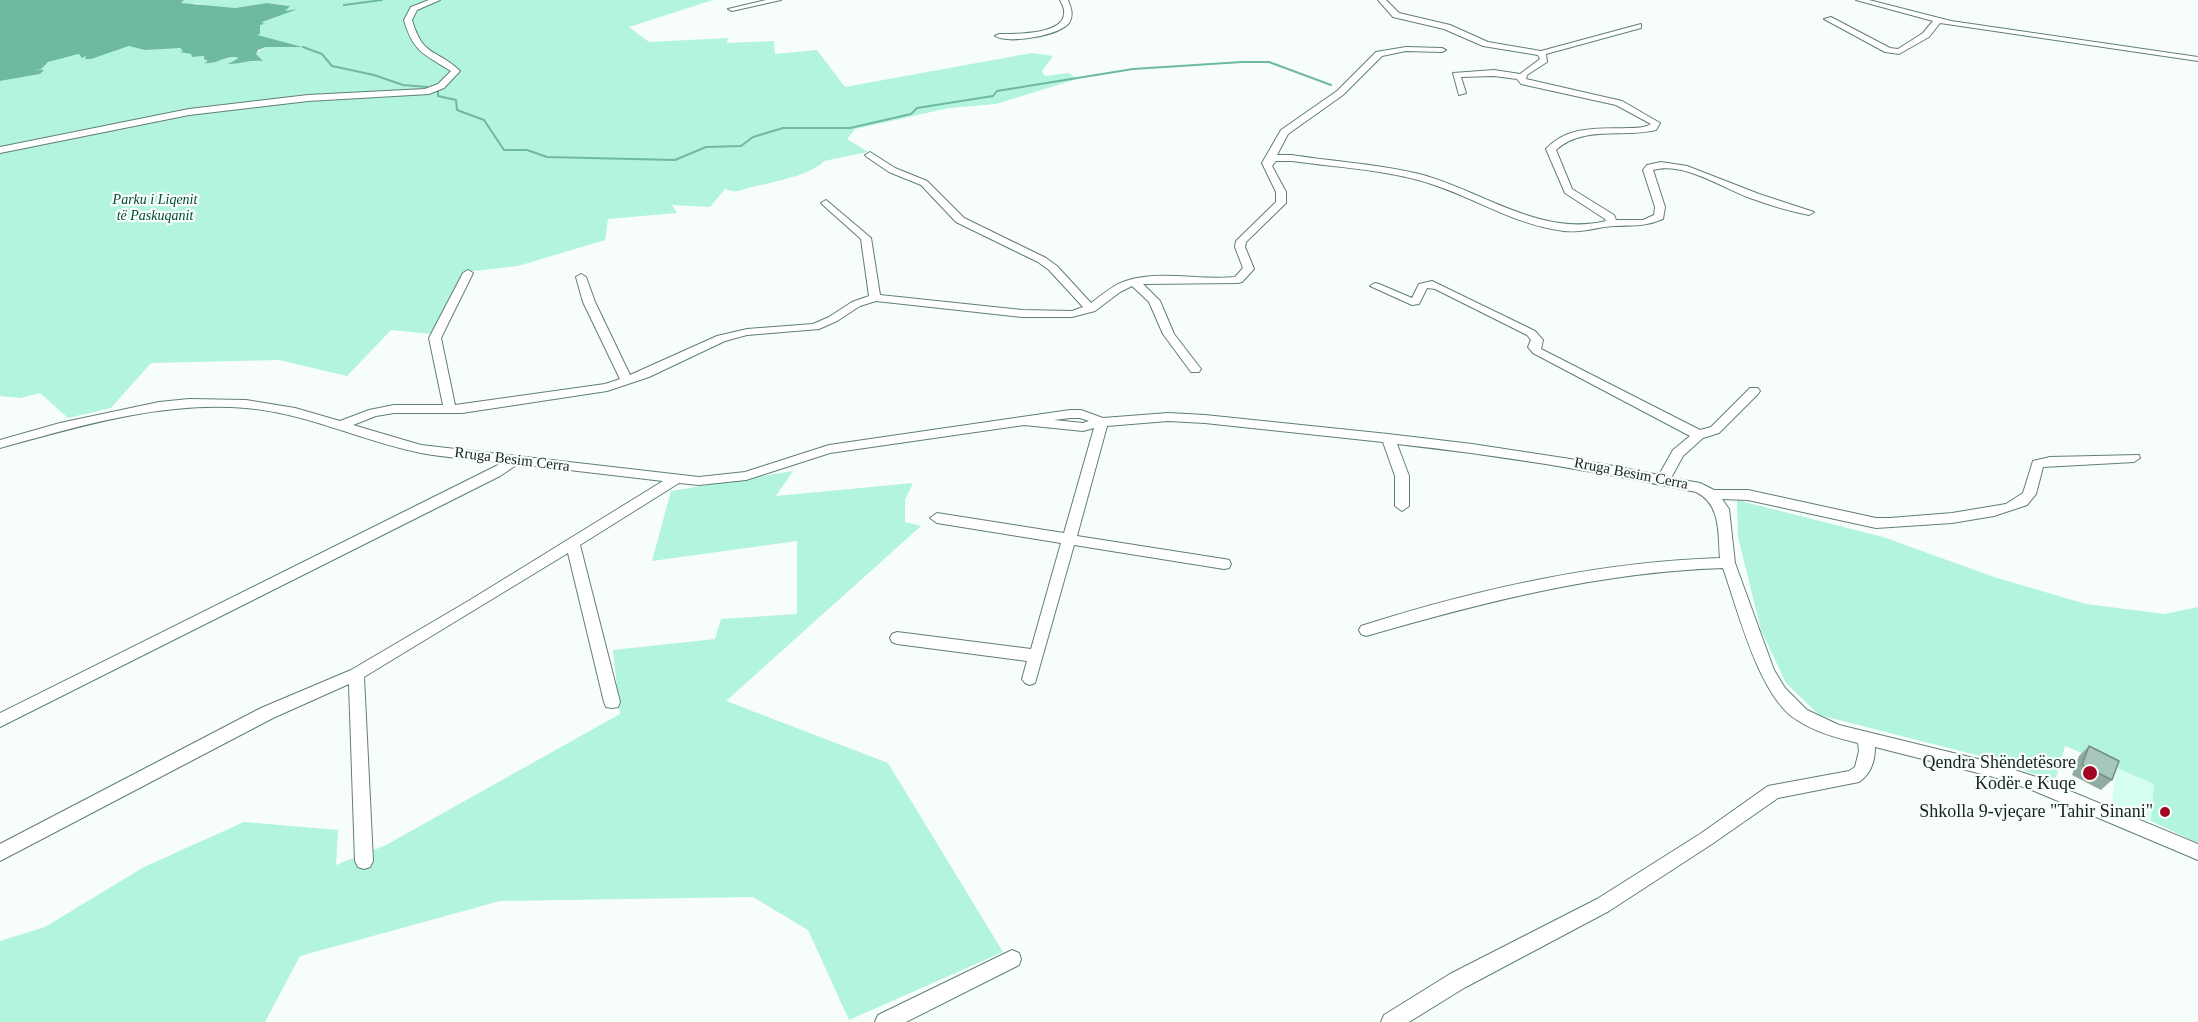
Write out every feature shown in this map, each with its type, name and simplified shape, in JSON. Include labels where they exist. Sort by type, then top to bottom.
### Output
[{"type":"street","points":[[0,150],[189,112],[308,98],[434,90],[456,71],[451,65],[424,52],[413,37],[408,20],[414,9],[436,0]]},
{"type":"street","points":[[732,9],[777,0]]},
{"type":"street","points":[[999,36],[1032,35],[1063,26],[1067,9],[1064,0]]},
{"type":"street","points":[[1382,0],[1396,15],[1447,27],[1486,44],[1541,53],[1638,26]]},
{"type":"street","points":[[1860,0],[1937,21],[2198,59]]},
{"type":"street","points":[[1828,19],[1878,45],[1899,52],[1926,35],[1937,21]]},
{"type":"street","points":[[338,426],[373,412],[394,409],[450,409],[551,397],[627,381],[722,338],[747,332],[815,327],[833,319],[856,304],[875,298],[996,312],[1074,314],[1091,309],[1112,292],[1134,282],[1157,279],[1229,281],[1243,277],[1249,269],[1240,248],[1241,241],[1281,203],[1281,192],[1267,166],[1276,144],[1291,125],[1340,93],[1379,54],[1406,49],[1442,50]]},
{"type":"street","points":[[1462,93],[1456,75],[1494,73],[1522,77],[1544,60],[1541,53]]},
{"type":"street","points":[[1522,77],[1521,80],[1527,84],[1619,103],[1656,123],[1653,128],[1640,130],[1578,134],[1560,141],[1551,149],[1568,191],[1610,217],[1612,224]]},
{"type":"street","points":[[870,155],[892,170],[924,183],[960,220],[1042,260],[1053,268],[1091,309]]},
{"type":"street","points":[[1270,160],[1292,158],[1419,177],[1454,187],[1517,215],[1547,224],[1580,229],[1612,224],[1644,223],[1659,217],[1660,207],[1648,170],[1650,167],[1664,164],[1686,169],[1775,204],[1809,212]]},
{"type":"street","points":[[826,203],[866,238],[875,298]]},
{"type":"street","points":[[450,409],[435,338],[468,273]]},
{"type":"street","points":[[581,277],[590,302],[627,381]]},
{"type":"street","points":[[1134,282],[1154,301],[1168,334],[1196,369]]},
{"type":"street","points":[[1375,285],[1412,302],[1423,286],[1432,284],[1439,287],[1531,333],[1537,340],[1534,347],[1537,351],[1700,435]]},
{"type":"street","points":[[1664,479],[1678,453],[1700,435],[1715,430],[1754,391]]},
{"type":"street","name":"Rruga Besim Cerra","points":[[0,444],[125,412],[189,403],[270,407],[421,449],[699,481],[746,476],[829,449],[1028,422],[1083,427],[1102,422],[1186,417],[1388,438],[1552,460],[1664,479],[1712,494],[1748,495],[1859,520],[1895,523],[1983,513],[2018,504],[2029,494],[2038,465],[2061,461],[2134,458]]},
{"type":"street","points":[[1030,679],[1102,422]]},
{"type":"street","points":[[1388,438],[1402,476],[1402,506]]},
{"type":"street","points":[[0,720],[300,572],[495,473],[514,461]]},
{"type":"street","points":[[0,853],[267,713],[356,674],[476,604],[676,479]]},
{"type":"street","points":[[1712,494],[1722,509],[1728,563],[1755,641],[1779,692],[1789,704],[1816,724],[1990,769],[2036,784],[2198,852]]},
{"type":"street","points":[[937,518],[1069,541],[1224,564]]},
{"type":"street","points":[[572,542],[612,702]]},
{"type":"street","points":[[1366,630],[1511,590],[1560,579],[1627,569],[1728,563]]},
{"type":"street","points":[[897,639],[1037,656]]},
{"type":"street","points":[[356,674],[364,861]]},
{"type":"street","points":[[1391,1022],[1457,981],[1603,905],[1682,855],[1774,791],[1853,777],[1862,771],[1867,752],[1865,738]]},
{"type":"street","points":[[885,1022],[1012,959]]},
{"type":"shaded area","points":[[0,0],[184,0],[181,3],[235,8],[267,3],[290,6],[285,11],[298,9],[262,22],[264,24],[260,25],[260,34],[257,35],[303,47],[266,47],[258,50],[256,54],[263,61],[228,64],[239,58],[230,57],[214,63],[204,63],[208,61],[204,59],[204,56],[192,57],[191,54],[180,52],[183,51],[180,48],[145,50],[129,46],[91,59],[85,59],[86,56],[82,58],[79,54],[48,62],[41,69],[35,69],[44,70],[40,74],[0,81]]},
{"type":"shaded area","name":"Shkolla 9-vjeçare \"Tahir Sinani\"","points":[[2116,768],[2198,803],[2198,843],[2112,803]]},
{"type":"green space","name":"Parku i Liqenit të Paskuqanit","points":[[180,0],[713,0],[629,27],[649,42],[728,38],[727,43],[774,41],[775,54],[817,50],[845,87],[1032,53],[1053,56],[1042,71],[1045,76],[1069,73],[1077,79],[996,104],[949,108],[855,129],[847,139],[868,152],[824,161],[808,171],[738,191],[725,189],[710,207],[672,205],[677,213],[608,219],[605,240],[518,266],[466,272],[430,334],[391,330],[347,376],[279,360],[151,363],[111,408],[68,418],[40,393],[21,398],[0,396],[0,81],[40,74],[43,71],[35,69],[48,62],[84,53],[86,59],[133,45],[145,50],[177,47],[183,50],[182,52],[191,54],[192,57],[204,56],[204,59],[209,60],[205,63],[233,57],[240,58],[230,63],[258,61],[255,54],[266,47],[301,46],[256,36],[261,22],[294,10],[285,11],[288,5],[267,3],[235,8],[206,7],[198,3],[185,5]]},
{"type":"green space","points":[[793,471],[776,496],[913,483],[905,500],[905,522],[921,526],[726,701],[888,763],[1003,952],[849,1020],[808,930],[753,897],[500,901],[300,956],[265,1022],[0,1022],[0,941],[45,927],[144,867],[244,822],[338,830],[336,865],[386,845],[620,714],[613,650],[715,639],[721,619],[797,614],[797,541],[652,561],[671,491]]},
{"type":"green space","points":[[1737,500],[1883,537],[1997,578],[2086,604],[2165,614],[2198,607],[2198,843],[2151,821],[2154,784],[2065,746],[2055,781],[1980,756],[1819,715],[1786,683],[1761,630],[1738,537]]},
{"type":"building","points":[[2089,746],[2119,761],[2112,780],[2082,765]]},
{"type":"waterway","points":[[344,5],[382,0]]},
{"type":"waterway","points":[[303,47],[322,54],[332,66],[374,75],[403,85],[427,87]]},
{"type":"waterway","points":[[438,90],[438,96],[456,100],[457,110],[484,120],[504,150],[527,150],[547,157],[675,160],[706,147],[741,146],[753,137],[783,128],[850,128],[911,114],[917,108],[993,96],[997,91],[1133,69],[1269,62],[1331,85]]},
{"type":"place","name":"Qendra Shëndetësore Kodër e Kuqe","points":[[2090,773]]},
{"type":"place","name":"Shkolla 9-vjeçare \"Tahir Sinani\"","points":[[2165,812]]}]
